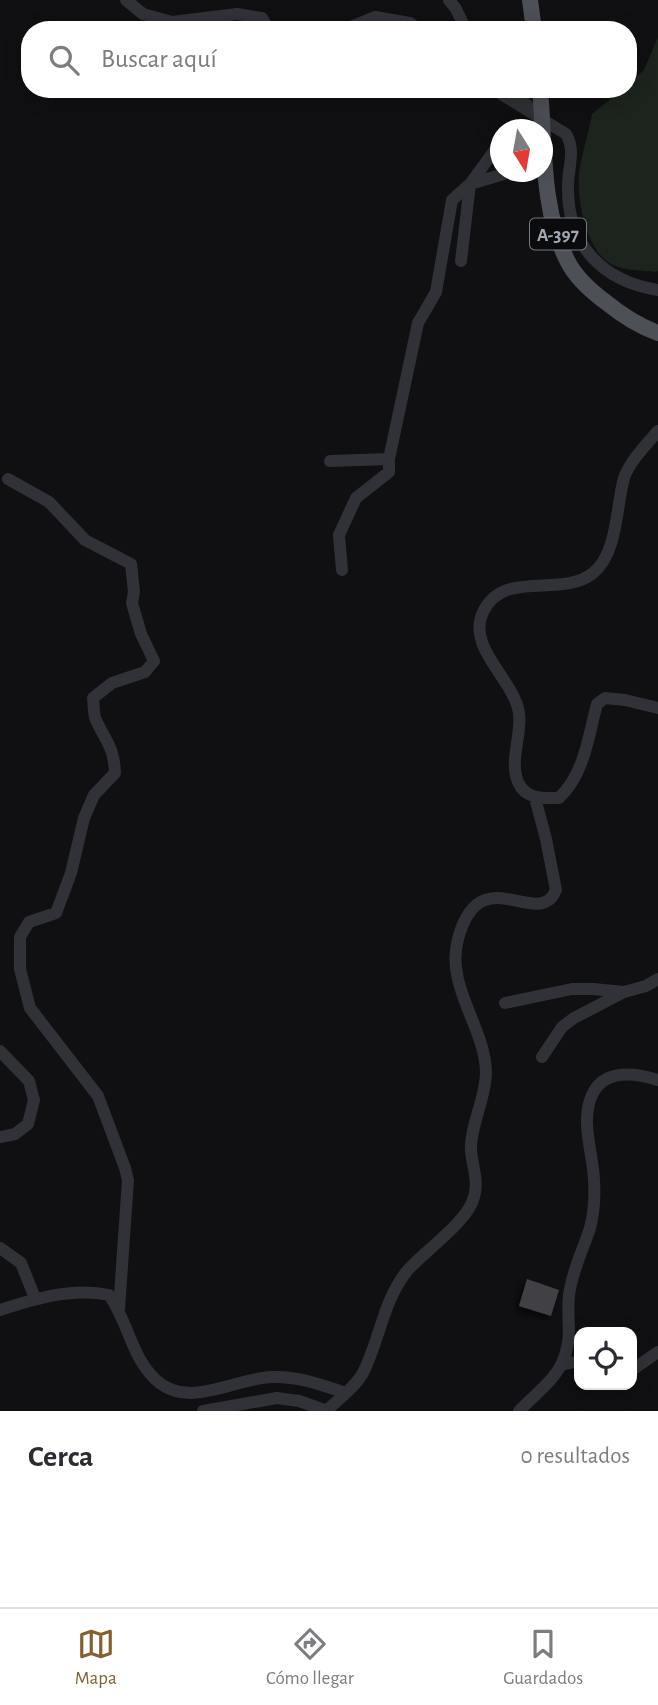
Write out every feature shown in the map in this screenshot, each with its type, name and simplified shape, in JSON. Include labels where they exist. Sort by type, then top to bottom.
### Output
[{"type":"main road","points":[[530,0],[533,21]]},
{"type":"main road","name":"A-397","points":[[541,98],[543,119]]},
{"type":"main road","name":"A-397","points":[[547,182],[553,219],[567,261],[590,290],[626,319],[658,333]]},
{"type":"street","points":[[126,0],[143,15],[168,21]]},
{"type":"street","points":[[449,0],[462,21]]},
{"type":"street","points":[[180,21],[237,14],[262,18],[264,21]]},
{"type":"street","points":[[365,21],[375,17],[398,21]]},
{"type":"street","points":[[506,98],[540,119]]},
{"type":"street","points":[[520,98],[541,119]]},
{"type":"street","points":[[553,127],[566,134],[572,144],[568,187],[572,217],[590,256],[602,269],[622,281],[658,290]]},
{"type":"street","points":[[342,570],[340,535],[356,499],[389,472],[389,460],[418,323],[436,292],[452,200],[470,184],[490,157]]},
{"type":"street","points":[[470,184],[490,178]]},
{"type":"street","points":[[461,261],[470,184]]},
{"type":"street","points":[[658,431],[624,476],[619,511],[607,554],[597,570],[583,580],[508,588],[495,595],[483,612],[478,631],[482,645],[513,695],[519,710],[520,730],[514,764],[518,782],[526,793],[535,798],[559,798],[570,787],[584,757],[597,704],[605,698],[658,708]]},
{"type":"street","points":[[330,461],[389,460]]},
{"type":"street","points":[[8,479],[49,502],[85,540],[131,565],[134,592],[132,603],[153,661],[145,672],[112,683],[93,698],[95,719],[102,728],[114,756],[115,773],[94,795],[84,818],[71,873],[56,913],[29,922],[20,937],[20,969],[30,1009],[98,1096],[125,1168],[128,1180],[119,1309]]},
{"type":"street","points":[[203,1411],[277,1398],[299,1401],[327,1411],[362,1374],[387,1305],[407,1272],[459,1220],[474,1199],[476,1182],[470,1148],[484,1094],[486,1072],[481,1042],[458,981],[458,940],[469,914],[482,901],[502,896],[527,903],[542,903],[550,899],[556,890],[535,798]]},
{"type":"street","points":[[542,1057],[562,1027],[624,992],[646,986],[658,979]]},
{"type":"street","points":[[505,1003],[572,989],[624,992]]},
{"type":"street","points":[[0,1051],[29,1081],[34,1100],[27,1124],[15,1134],[0,1137]]},
{"type":"street","points":[[574,1337],[569,1296],[593,1210],[594,1180],[588,1107],[593,1093],[602,1082],[626,1073],[658,1080]]},
{"type":"street","points":[[0,1248],[21,1263],[35,1298]]},
{"type":"street","points":[[0,1310],[35,1298],[93,1291],[109,1295],[119,1309],[137,1356],[154,1378],[169,1391],[193,1393],[271,1376],[302,1379],[345,1393]]},
{"type":"street","points":[[519,1411],[553,1377],[574,1346]]},
{"type":"street","points":[[637,1367],[658,1352]]},
{"type":"street","points":[[561,1365],[574,1362]]},
{"type":"shaded area","points":[[658,37],[656,272],[623,268],[603,258],[589,235],[579,192],[581,160],[592,114],[612,98],[637,98],[637,77],[644,70]]},
{"type":"building","points":[[527,1279],[559,1290],[551,1316],[519,1306]]}]
